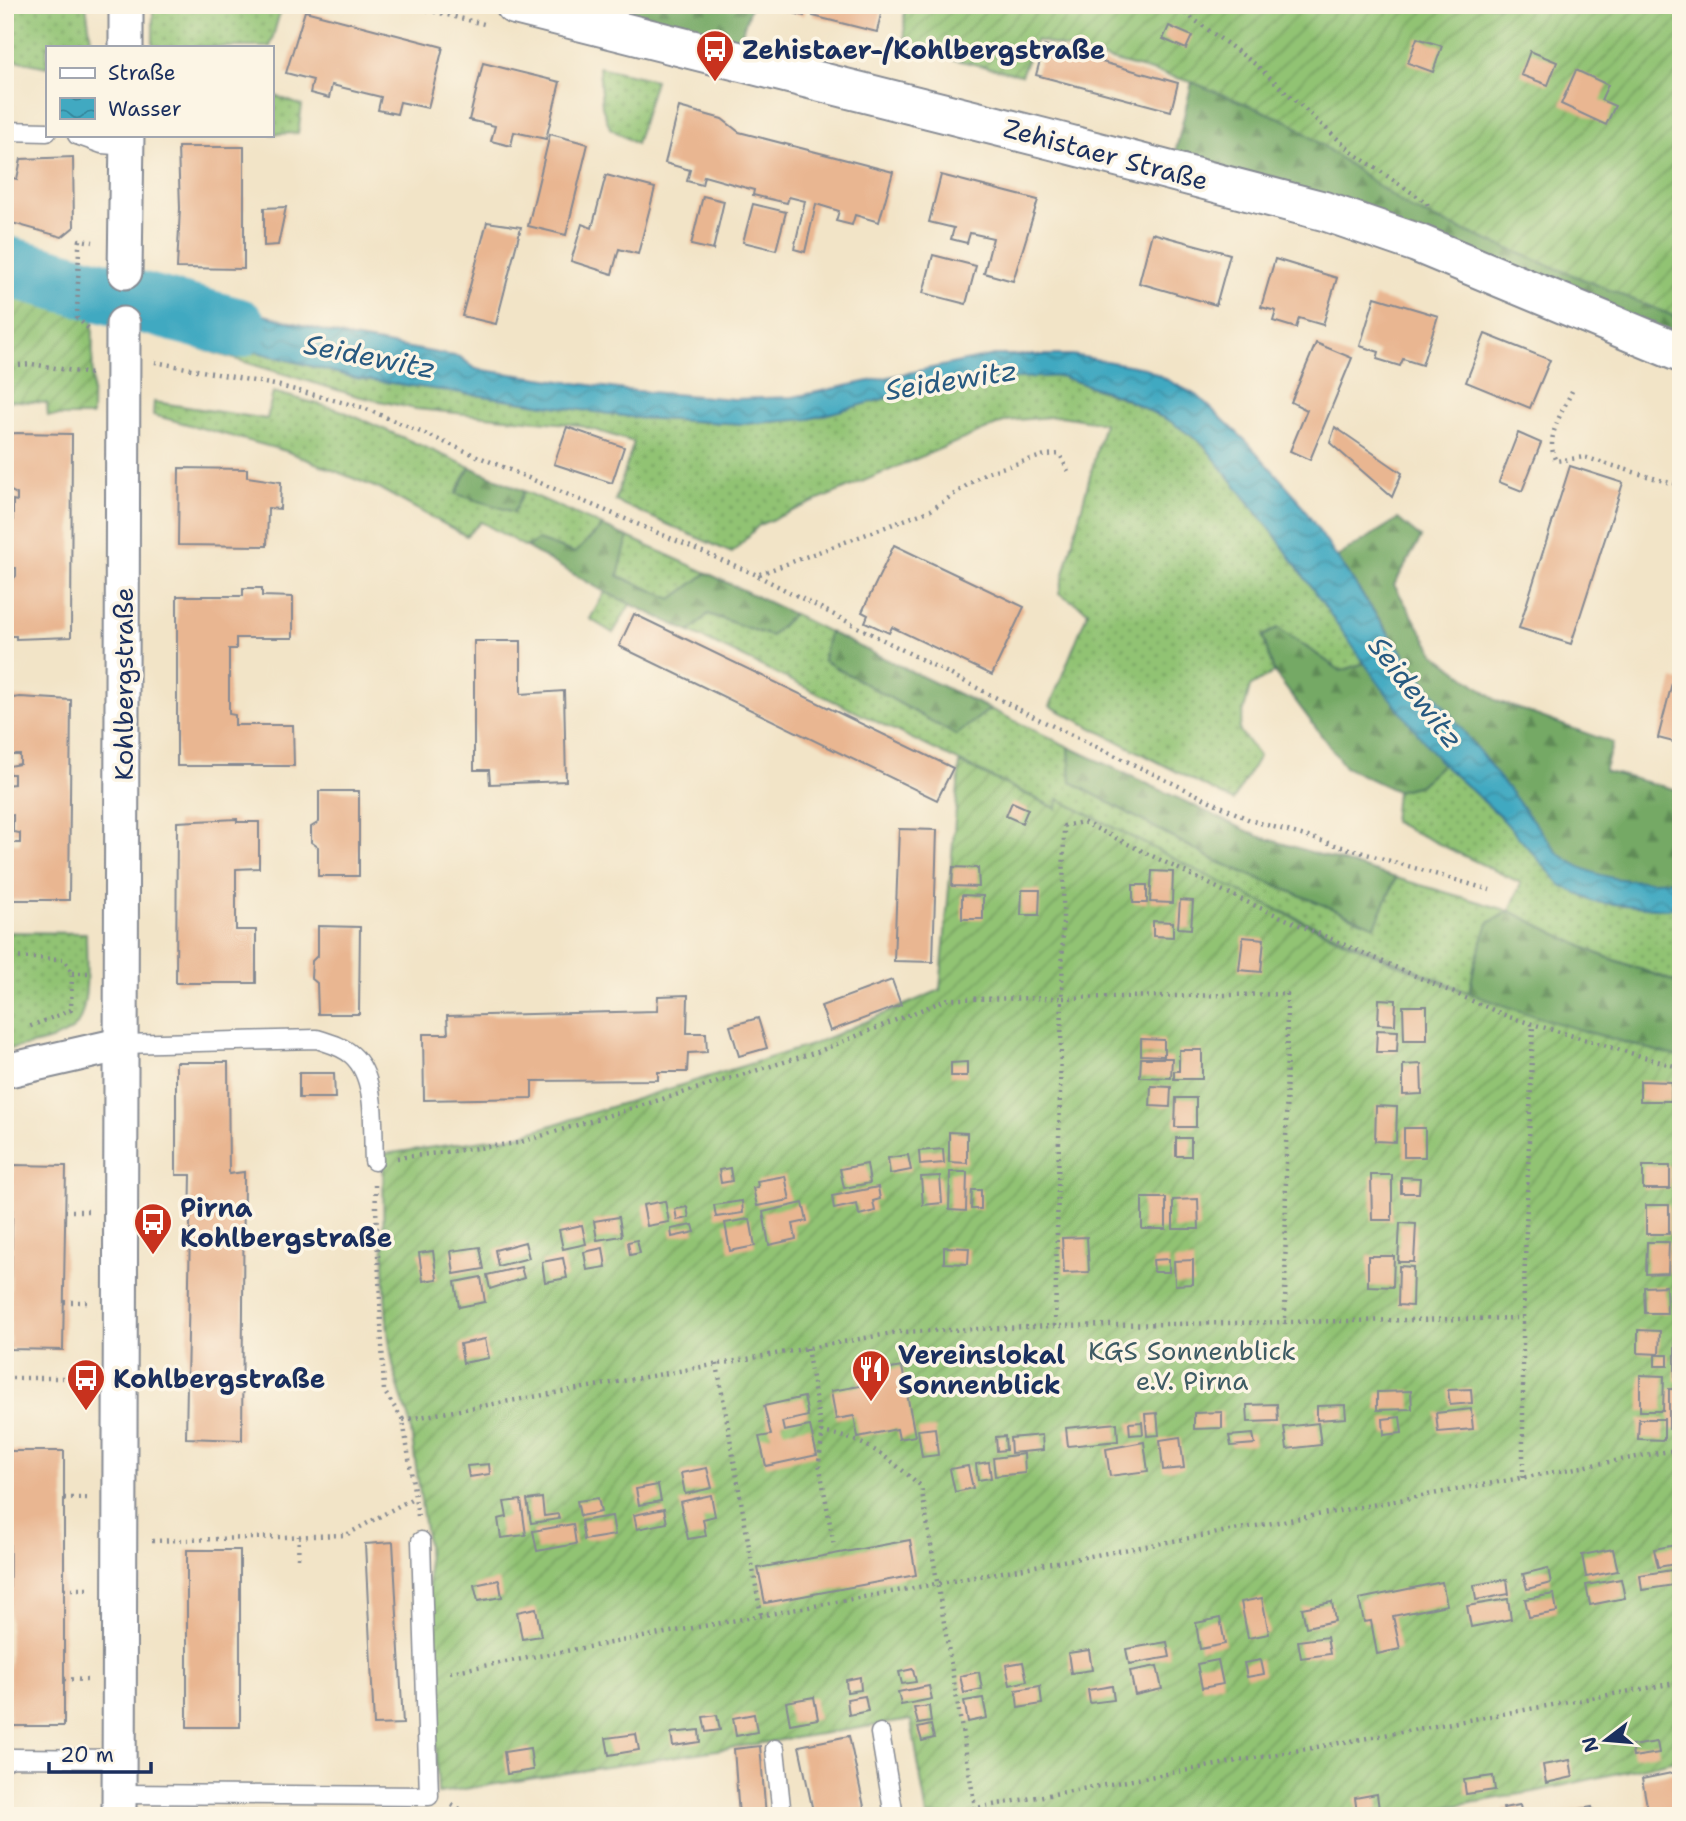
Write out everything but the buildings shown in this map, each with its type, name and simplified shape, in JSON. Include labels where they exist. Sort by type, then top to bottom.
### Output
[{"type":"main road","name":"Zehistaer Straße","points":[[515,5],[1324,211],[1438,252],[1681,353]]},
{"type":"street","points":[[126,5],[126,46]]},
{"type":"street","points":[[125,272],[127,140]]},
{"type":"street","name":"Kohlbergstraße","points":[[115,352],[123,1044],[119,1805]]},
{"type":"street","points":[[5,1071],[123,1044]]},
{"type":"lane","points":[[5,131],[46,132]]},
{"type":"lane","points":[[80,136],[102,144],[127,140]]},
{"type":"lane","points":[[123,1044],[317,1039],[338,1046],[354,1056],[369,1086],[374,1161]]},
{"type":"lane","points":[[119,1805],[429,1796],[421,1541]]},
{"type":"lane","points":[[880,1733],[894,1816]]},
{"type":"lane","points":[[775,1749],[782,1816]]},
{"type":"lane","points":[[5,1761],[13,1758],[118,1759]]},
{"type":"path","points":[[1174,5],[1255,64],[1352,152],[1427,203],[1438,252]]},
{"type":"path","points":[[77,318],[80,240],[101,243]]},
{"type":"path","points":[[5,366],[115,352],[280,386],[364,408],[757,575],[1032,716],[1250,820],[1490,890]]},
{"type":"path","points":[[1572,391],[1552,436],[1552,452],[1556,461],[1584,457],[1680,486]]},
{"type":"path","points":[[757,575],[930,510],[985,473],[1060,454],[1068,471]]},
{"type":"path","points":[[1055,1326],[1065,826],[1083,822],[1240,900],[1509,1017],[1681,1068]]},
{"type":"path","points":[[5,957],[64,959],[72,973],[71,1010],[18,1030]]},
{"type":"path","points":[[72,973],[86,973]]},
{"type":"path","points":[[421,1541],[402,1420],[384,1391],[374,1161],[517,1143],[817,1052],[948,999],[1287,994],[1285,1324]]},
{"type":"path","points":[[1523,1478],[1523,1318],[1533,1024]]},
{"type":"path","points":[[65,1211],[98,1211]]},
{"type":"path","points":[[64,1303],[97,1303]]},
{"type":"path","points":[[402,1420],[899,1332],[1055,1326],[1523,1318]]},
{"type":"path","points":[[807,1348],[821,1432],[819,1463],[834,1546]]},
{"type":"path","points":[[717,1364],[761,1615]]},
{"type":"path","points":[[5,1378],[95,1377]]},
{"type":"path","points":[[821,1432],[846,1436],[876,1448],[921,1486],[975,1807]]},
{"type":"path","points":[[425,1676],[1681,1449]]},
{"type":"path","points":[[145,1541],[346,1535],[415,1497]]},
{"type":"path","points":[[64,1498],[96,1498]]},
{"type":"path","points":[[298,1558],[299,1536]]},
{"type":"path","points":[[64,1589],[95,1589]]},
{"type":"path","points":[[64,1679],[95,1680]]},
{"type":"path","points":[[931,1816],[1681,1682]]},
{"type":"green space","points":[[5,5],[86,5],[92,46],[46,46],[46,67],[5,58]]},
{"type":"green space","points":[[153,5],[282,5],[270,46],[153,46]]},
{"type":"green space","points":[[601,5],[751,5],[739,42]]},
{"type":"green space","points":[[904,5],[1681,5],[1681,319],[1411,209],[1290,122],[1192,82],[1036,40],[1021,75],[905,48]]},
{"type":"green space","points":[[599,67],[655,80],[636,144],[610,128],[602,107]]},
{"type":"green space","points":[[1192,82],[1290,122],[1411,209],[1681,319],[1681,343],[1174,158]]},
{"type":"green space","points":[[273,95],[302,106],[298,133],[273,134]]},
{"type":"green space","points":[[5,289],[93,315],[92,416],[48,416],[47,403],[5,400]]},
{"type":"green space","points":[[155,325],[356,378],[638,418],[744,424],[809,419],[916,390],[999,379],[1060,376],[1120,397],[1170,421],[1203,444],[1274,534],[1365,663],[1341,671],[1305,646],[1263,636],[1274,672],[1250,687],[1239,730],[1259,756],[1233,801],[1050,706],[1088,611],[1059,593],[1104,423],[1061,416],[1006,421],[759,525],[732,553],[615,501],[634,442],[578,425],[416,409],[357,396],[155,335]]},
{"type":"green space","points":[[273,392],[340,410],[470,467],[456,493],[514,512],[524,491],[603,526],[575,553],[538,540],[526,547],[481,522],[466,536],[382,490],[286,451],[153,415],[154,402],[267,419]]},
{"type":"green space","points":[[470,467],[524,491],[514,512],[456,494]]},
{"type":"green space","points":[[1398,519],[1421,538],[1394,585],[1435,654],[1497,701],[1613,743],[1604,771],[1681,791],[1681,880],[1628,881],[1589,872],[1555,851],[1533,826],[1415,668],[1337,557]]},
{"type":"green space","points":[[603,526],[628,537],[618,576],[672,599],[707,573],[793,614],[771,636],[708,614],[690,632],[605,592],[526,547],[538,540],[575,553]]},
{"type":"green space","points":[[628,537],[707,573],[672,599],[617,575]]},
{"type":"green space","points":[[605,592],[631,603],[613,633],[590,619]]},
{"type":"green space","points":[[708,614],[771,636],[793,614],[829,632],[823,660],[955,735],[990,709],[1069,747],[1071,782],[1216,861],[1375,926],[1396,878],[1510,911],[1475,963],[1469,993],[1240,893],[1058,799],[1058,809],[690,632]]},
{"type":"green space","points":[[1278,628],[1341,671],[1365,663],[1442,764],[1420,785],[1396,791],[1345,767],[1274,672],[1263,636]]},
{"type":"green space","points":[[829,632],[990,709],[956,735],[823,660]]},
{"type":"green space","points":[[1069,747],[1258,836],[1396,878],[1375,926],[1216,861],[1071,782]]},
{"type":"green space","name":"KGS Sonnenblick e.V. Pirna","points":[[960,763],[1057,809],[1058,799],[1262,902],[1419,973],[1524,1012],[1681,1058],[1681,1759],[1538,1791],[1398,1816],[927,1816],[911,1720],[438,1793],[427,1544],[409,1417],[399,1389],[387,1324],[383,1154],[520,1135],[811,1045],[940,990]]},
{"type":"green space","points":[[1442,764],[1595,902],[1666,909],[1675,906],[1676,947],[1681,947],[1681,984],[1598,954],[1510,911],[1521,883],[1393,822],[1396,791],[1420,785]]},
{"type":"green space","points":[[1510,911],[1598,954],[1681,984],[1681,1058],[1535,1017],[1469,993],[1488,923]]},
{"type":"green space","points":[[5,932],[86,933],[83,1011],[79,1022],[66,1034],[40,1043],[5,1050]]},
{"type":"water","points":[[5,245],[96,266],[93,315],[5,289]]},
{"type":"water","points":[[155,286],[347,337],[460,357],[476,369],[625,390],[734,399],[793,397],[994,355],[1072,355],[1145,368],[1198,396],[1247,442],[1294,494],[1392,639],[1558,853],[1572,863],[1601,875],[1648,881],[1681,880],[1681,905],[1666,909],[1594,902],[1561,885],[1498,814],[1442,764],[1382,688],[1274,534],[1203,444],[1170,421],[1120,396],[1060,376],[999,379],[916,390],[809,419],[744,424],[638,418],[356,378],[155,325]]},
{"type":"waterway","name":"Seidewitz","points":[[5,266],[237,328]]},
{"type":"place","name":"Zehistaer-/Kohlbergstraße","points":[[715,83]]},
{"type":"place","name":"Pirna Kohlbergstraße","points":[[153,1256]]},
{"type":"place","name":"Vereinslokal Sonnenblick","points":[[871,1403]]},
{"type":"place","name":"Kohlbergstraße","points":[[86,1412]]}]
